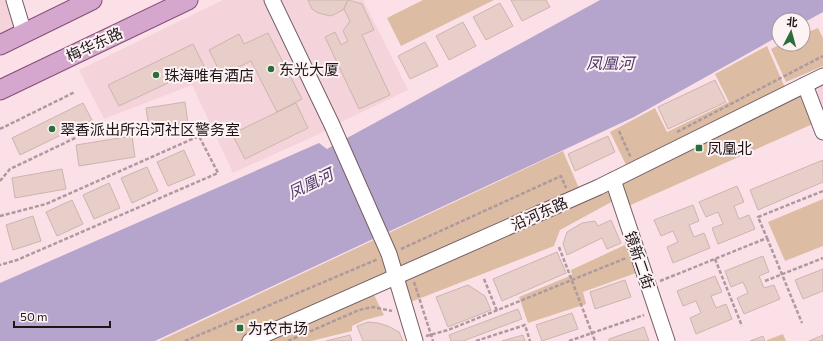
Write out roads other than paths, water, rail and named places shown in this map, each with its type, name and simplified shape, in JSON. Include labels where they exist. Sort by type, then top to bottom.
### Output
[{"type":"main road","points":[[0,45],[92,0]]},
{"type":"main road","name":"梅华东路","points":[[0,90],[188,0]]},
{"type":"street","points":[[14,0],[24,33]]},
{"type":"street","points":[[272,0],[332,125],[389,254],[415,340]]},
{"type":"street","name":"沿河东路","points":[[259,339],[613,180],[633,162],[823,76]]},
{"type":"street","points":[[805,84],[823,132]]},
{"type":"street","name":"镜新二街","points":[[613,180],[667,341]]},
{"type":"water","name":"凤凰河","points":[[600,0],[823,0],[823,12],[811,19],[811,12],[771,12],[771,40],[634,117],[155,341],[0,341],[0,283],[319,143],[327,149]]},
{"type":"place","name":"东光大厦","points":[[271,69]]},
{"type":"place","name":"珠海唯有酒店","points":[[156,75]]},
{"type":"place","name":"翠香派出所沿河社区警务室","points":[[52,129]]},
{"type":"place","name":"凤凰北","points":[[699,148]]},
{"type":"place","name":"为农市场","points":[[240,328]]}]
